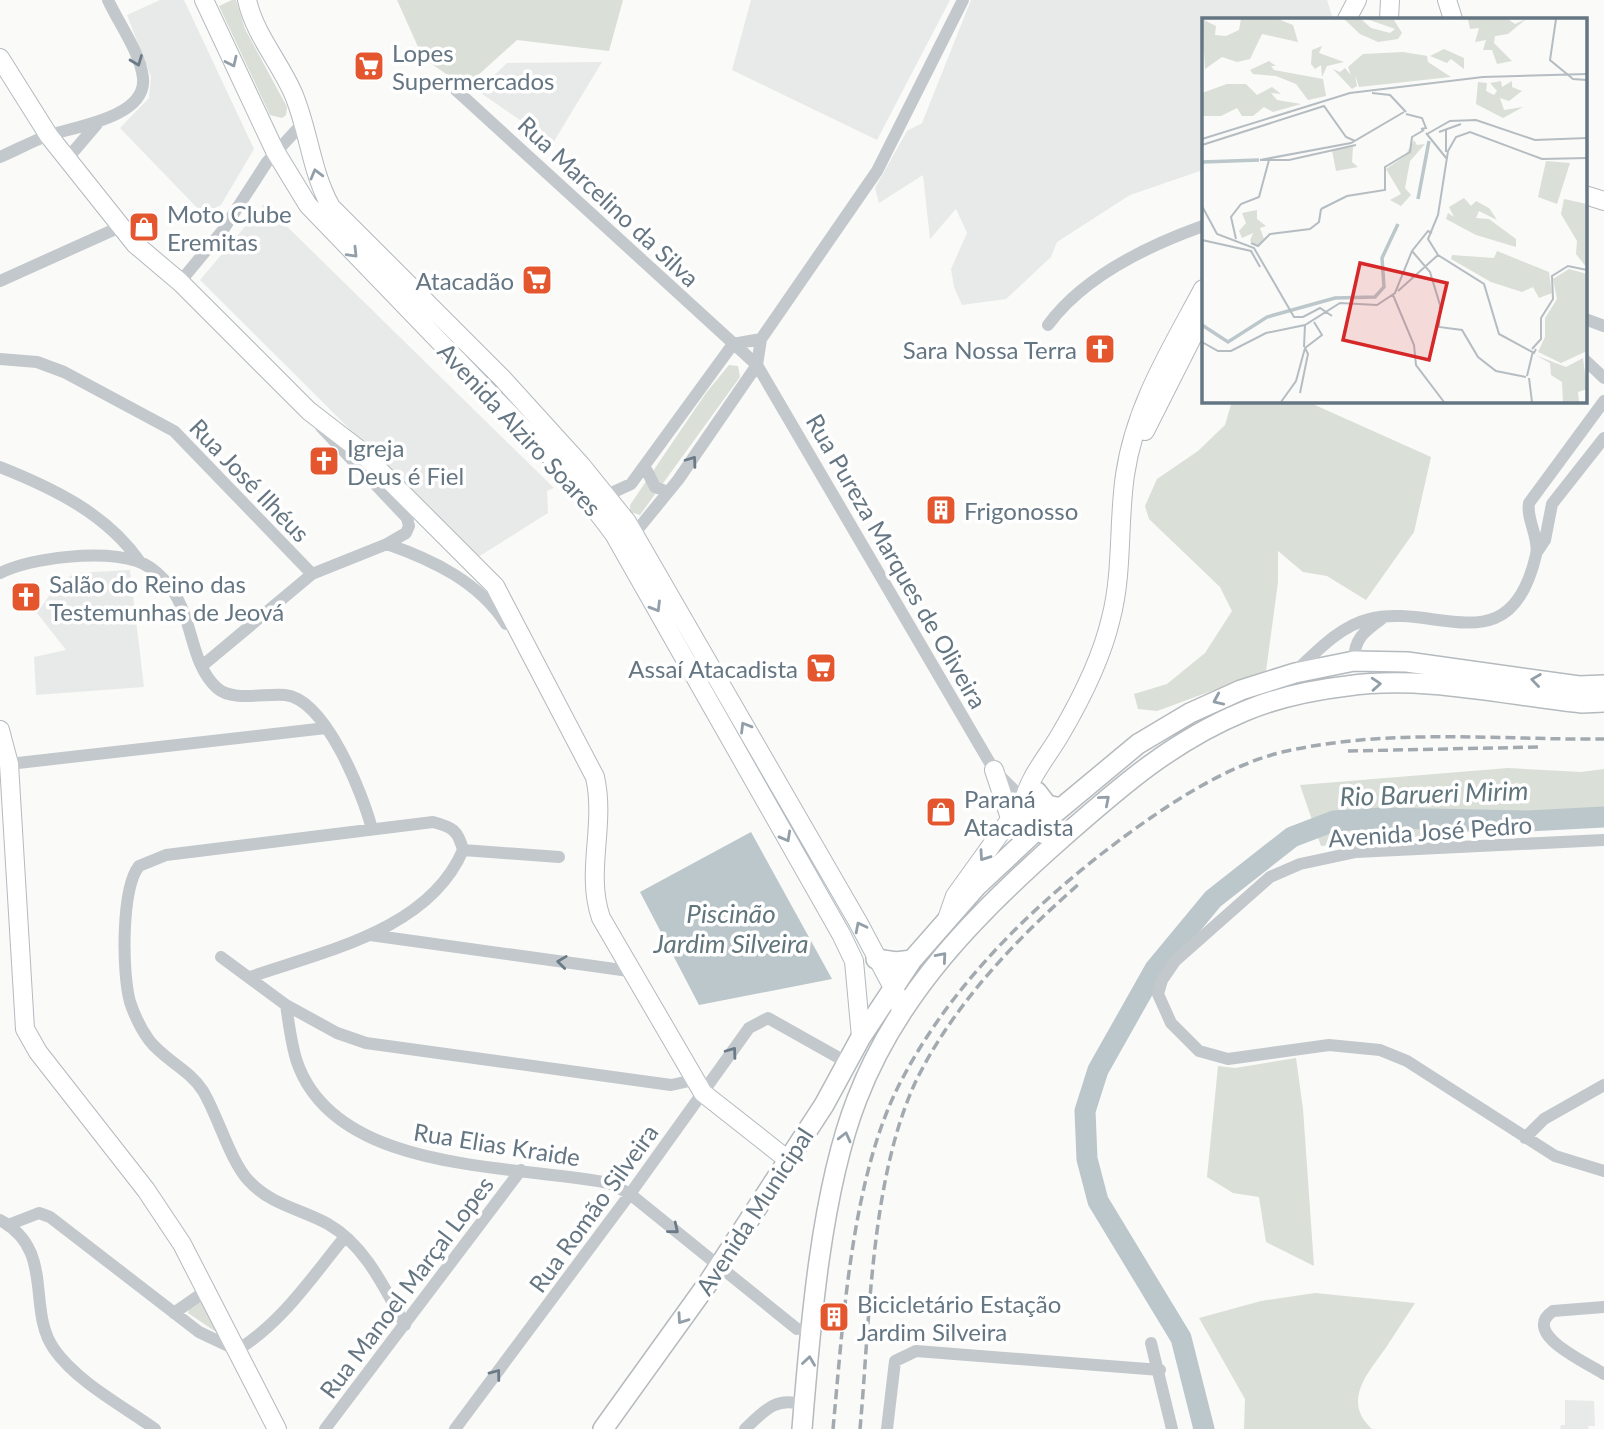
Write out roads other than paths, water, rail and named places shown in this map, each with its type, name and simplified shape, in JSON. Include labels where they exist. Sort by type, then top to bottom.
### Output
[{"type":"main road","name":"Avenida Alziro Soares","points":[[204,0],[275,151],[308,205],[572,479],[622,548],[841,934],[854,961],[861,1037]]},
{"type":"main road","name":"Avenida Alziro Soares","points":[[247,0],[257,28],[293,95],[318,183],[331,207],[502,378],[607,495],[635,534],[681,621],[818,851],[893,986],[901,1012]]},
{"type":"main road","points":[[1342,0],[1346,18]]},
{"type":"main road","points":[[1347,18],[1357,0]]},
{"type":"main road","points":[[1447,0],[1453,18]]},
{"type":"main road","points":[[0,58],[49,136],[120,227],[180,282],[309,411],[357,449],[495,586],[594,776],[600,822],[594,898],[629,971],[698,1086],[788,1160]]},
{"type":"main road","points":[[1586,195],[1604,201]]},
{"type":"main road","points":[[1036,861],[1043,841],[1043,824],[1030,796],[1036,771],[1069,720],[1111,618],[1122,496],[1136,421],[1146,395],[1202,291]]},
{"type":"main road","points":[[947,919],[955,896],[1077,728],[1117,637],[1126,599],[1133,498],[1142,440],[1154,409],[1202,316]]},
{"type":"main road","points":[[1242,712],[1258,696],[1340,675],[1354,662]]},
{"type":"main road","name":"Avenida Municipal","points":[[603,1429],[708,1283],[788,1160],[893,986],[912,960],[947,919],[1043,824],[1138,744],[1190,713],[1241,690],[1295,673],[1354,662],[1407,662],[1579,686],[1604,685]]},
{"type":"main road","points":[[802,1429],[830,1207],[846,1132],[876,1055],[901,1012],[942,956],[1036,861],[1150,762],[1242,712],[1289,697],[1346,686],[1384,683],[1582,703],[1604,702]]},
{"type":"main road","points":[[0,730],[9,764],[25,1029],[38,1052],[166,1220],[207,1290],[277,1429]]},
{"type":"main road","points":[[1138,744],[1150,762]]},
{"type":"main road","points":[[994,770],[1012,778],[1036,771]]},
{"type":"main road","points":[[994,770],[1010,818]]},
{"type":"main road","points":[[1030,796],[1047,805],[1061,808]]},
{"type":"main road","points":[[1010,818],[1043,824]]},
{"type":"main road","points":[[876,959],[896,962],[912,960]]},
{"type":"main road","points":[[848,1063],[876,1055]]},
{"type":"street","points":[[0,157],[49,136],[97,124],[129,105],[142,90],[140,68],[108,0]]},
{"type":"street","points":[[622,548],[668,492],[757,365],[761,339],[869,181],[963,0]]},
{"type":"street","name":"Rua Marcelino da Silva","points":[[456,90],[733,344]]},
{"type":"street","points":[[67,159],[97,124]]},
{"type":"street","points":[[180,282],[223,230],[275,151],[302,124]]},
{"type":"street","points":[[1048,325],[1064,302],[1088,285],[1174,237],[1202,226]]},
{"type":"street","points":[[0,281],[120,227]]},
{"type":"street","points":[[1586,319],[1604,326]]},
{"type":"street","points":[[607,495],[631,484],[733,344],[761,339]]},
{"type":"street","name":"Rua Pureza Marques de Oliveira","points":[[733,344],[757,365],[994,770],[1030,796]]},
{"type":"street","name":"Rua José Ilhéus","points":[[0,359],[37,362],[64,372],[174,431],[312,574]]},
{"type":"street","points":[[1586,361],[1604,377]]},
{"type":"street","points":[[1537,552],[1530,503],[1604,401]]},
{"type":"street","points":[[202,666],[312,574],[387,544],[406,533],[409,526],[399,509],[342,452],[309,411]]},
{"type":"street","points":[[1295,673],[1329,641],[1368,619],[1457,624],[1499,616],[1520,594],[1537,552],[1545,540],[1552,504],[1604,438]]},
{"type":"street","points":[[0,467],[86,510],[116,532],[139,562],[171,587],[181,606],[202,666],[219,691],[230,694],[288,695],[310,708],[326,728],[365,804],[372,829]]},
{"type":"street","points":[[645,467],[655,487],[668,492]]},
{"type":"street","points":[[387,544],[423,559],[482,592],[514,635],[530,650]]},
{"type":"street","points":[[0,573],[64,558],[119,558],[139,562]]},
{"type":"street","points":[[1354,662],[1355,644],[1359,638],[1384,618]]},
{"type":"street","points":[[9,764],[326,728]]},
{"type":"street","points":[[250,976],[368,935],[397,921],[437,891],[449,878],[463,850],[460,836],[453,827],[433,822],[155,857],[134,872],[128,890],[126,951],[130,1000],[150,1041],[189,1073],[202,1089],[246,1179],[262,1195],[330,1225],[345,1238],[375,1271],[405,1325]]},
{"type":"street","name":"Avenida José Pedro","points":[[1525,1139],[1407,1061],[1380,1050],[1329,1045],[1287,1048],[1246,1058],[1215,1057],[1199,1051],[1171,1023],[1161,1006],[1158,994],[1162,980],[1175,961],[1270,877],[1300,864],[1356,852],[1604,840]]},
{"type":"street","points":[[463,850],[559,857]]},
{"type":"street","points":[[368,935],[629,971]]},
{"type":"street","points":[[221,957],[286,1005],[337,1032],[366,1043],[671,1085],[698,1086]]},
{"type":"street","name":"Rua Elias Kraide","points":[[286,1005],[298,1063],[308,1084],[326,1107],[346,1124],[404,1153],[609,1183],[630,1194],[797,1329]]},
{"type":"street","name":"Rua Romão Silveira","points":[[455,1429],[630,1194],[698,1086],[749,1028],[768,1018],[848,1063]]},
{"type":"street","points":[[1604,1085],[1544,1119],[1525,1139],[1555,1156],[1604,1171]]},
{"type":"street","name":"Rua Manoel Marçal Lopes","points":[[325,1429],[521,1170]]},
{"type":"street","points":[[155,1429],[79,1374],[54,1349],[46,1328],[35,1261],[4,1222],[39,1213],[50,1217],[199,1332],[237,1350],[274,1322],[345,1238]]},
{"type":"street","points":[[174,1313],[207,1290]]},
{"type":"street","points":[[1604,1307],[1553,1311],[1548,1314],[1545,1323],[1549,1339],[1562,1351],[1604,1374]]},
{"type":"street","points":[[1151,1343],[1160,1370],[1172,1429]]},
{"type":"street","points":[[887,1429],[895,1361],[916,1351],[1160,1370]]},
{"type":"street","points":[[746,1429],[760,1414],[777,1402],[804,1405]]},
{"type":"street","points":[[756,1429],[760,1414]]},
{"type":"water","name":"Piscinão Jardim Silveira","points":[[751,832],[832,979],[699,1005],[640,892]]},
{"type":"waterway","name":"Rio Barueri Mirim","points":[[1204,1429],[1181,1338],[1098,1201],[1087,1159],[1085,1111],[1098,1070],[1155,969],[1213,899],[1292,837],[1334,821],[1383,818],[1528,821],[1604,817]]},
{"type":"railway","points":[[833,1429],[852,1252],[870,1162],[883,1121],[900,1083],[940,1018],[988,959],[1042,904],[1100,855],[1165,808],[1213,780],[1262,758],[1326,744],[1405,737],[1604,739]]},
{"type":"railway","points":[[1348,751],[1540,747]]},
{"type":"railway","points":[[860,1429],[880,1208],[900,1122],[915,1083],[947,1027],[987,975],[1032,927],[1080,883]]},
{"type":"place","name":"Lopes Supermercados","points":[[369,66]]},
{"type":"place","name":"Moto Clube Eremitas","points":[[144,227]]},
{"type":"place","name":"Atacadão","points":[[537,280]]},
{"type":"place","name":"Sara Nossa Terra","points":[[1100,349]]},
{"type":"place","name":"Igreja Deus é Fiel","points":[[324,461]]},
{"type":"place","name":"Frigonosso","points":[[941,510]]},
{"type":"place","name":"Salão do Reino das Testemunhas de Jeová","points":[[26,597]]},
{"type":"place","name":"Assaí Atacadista","points":[[821,668]]},
{"type":"place","name":"Paraná Atacadista","points":[[941,812]]},
{"type":"place","name":"Bicicletário Estação Jardim Silveira","points":[[834,1317]]}]
